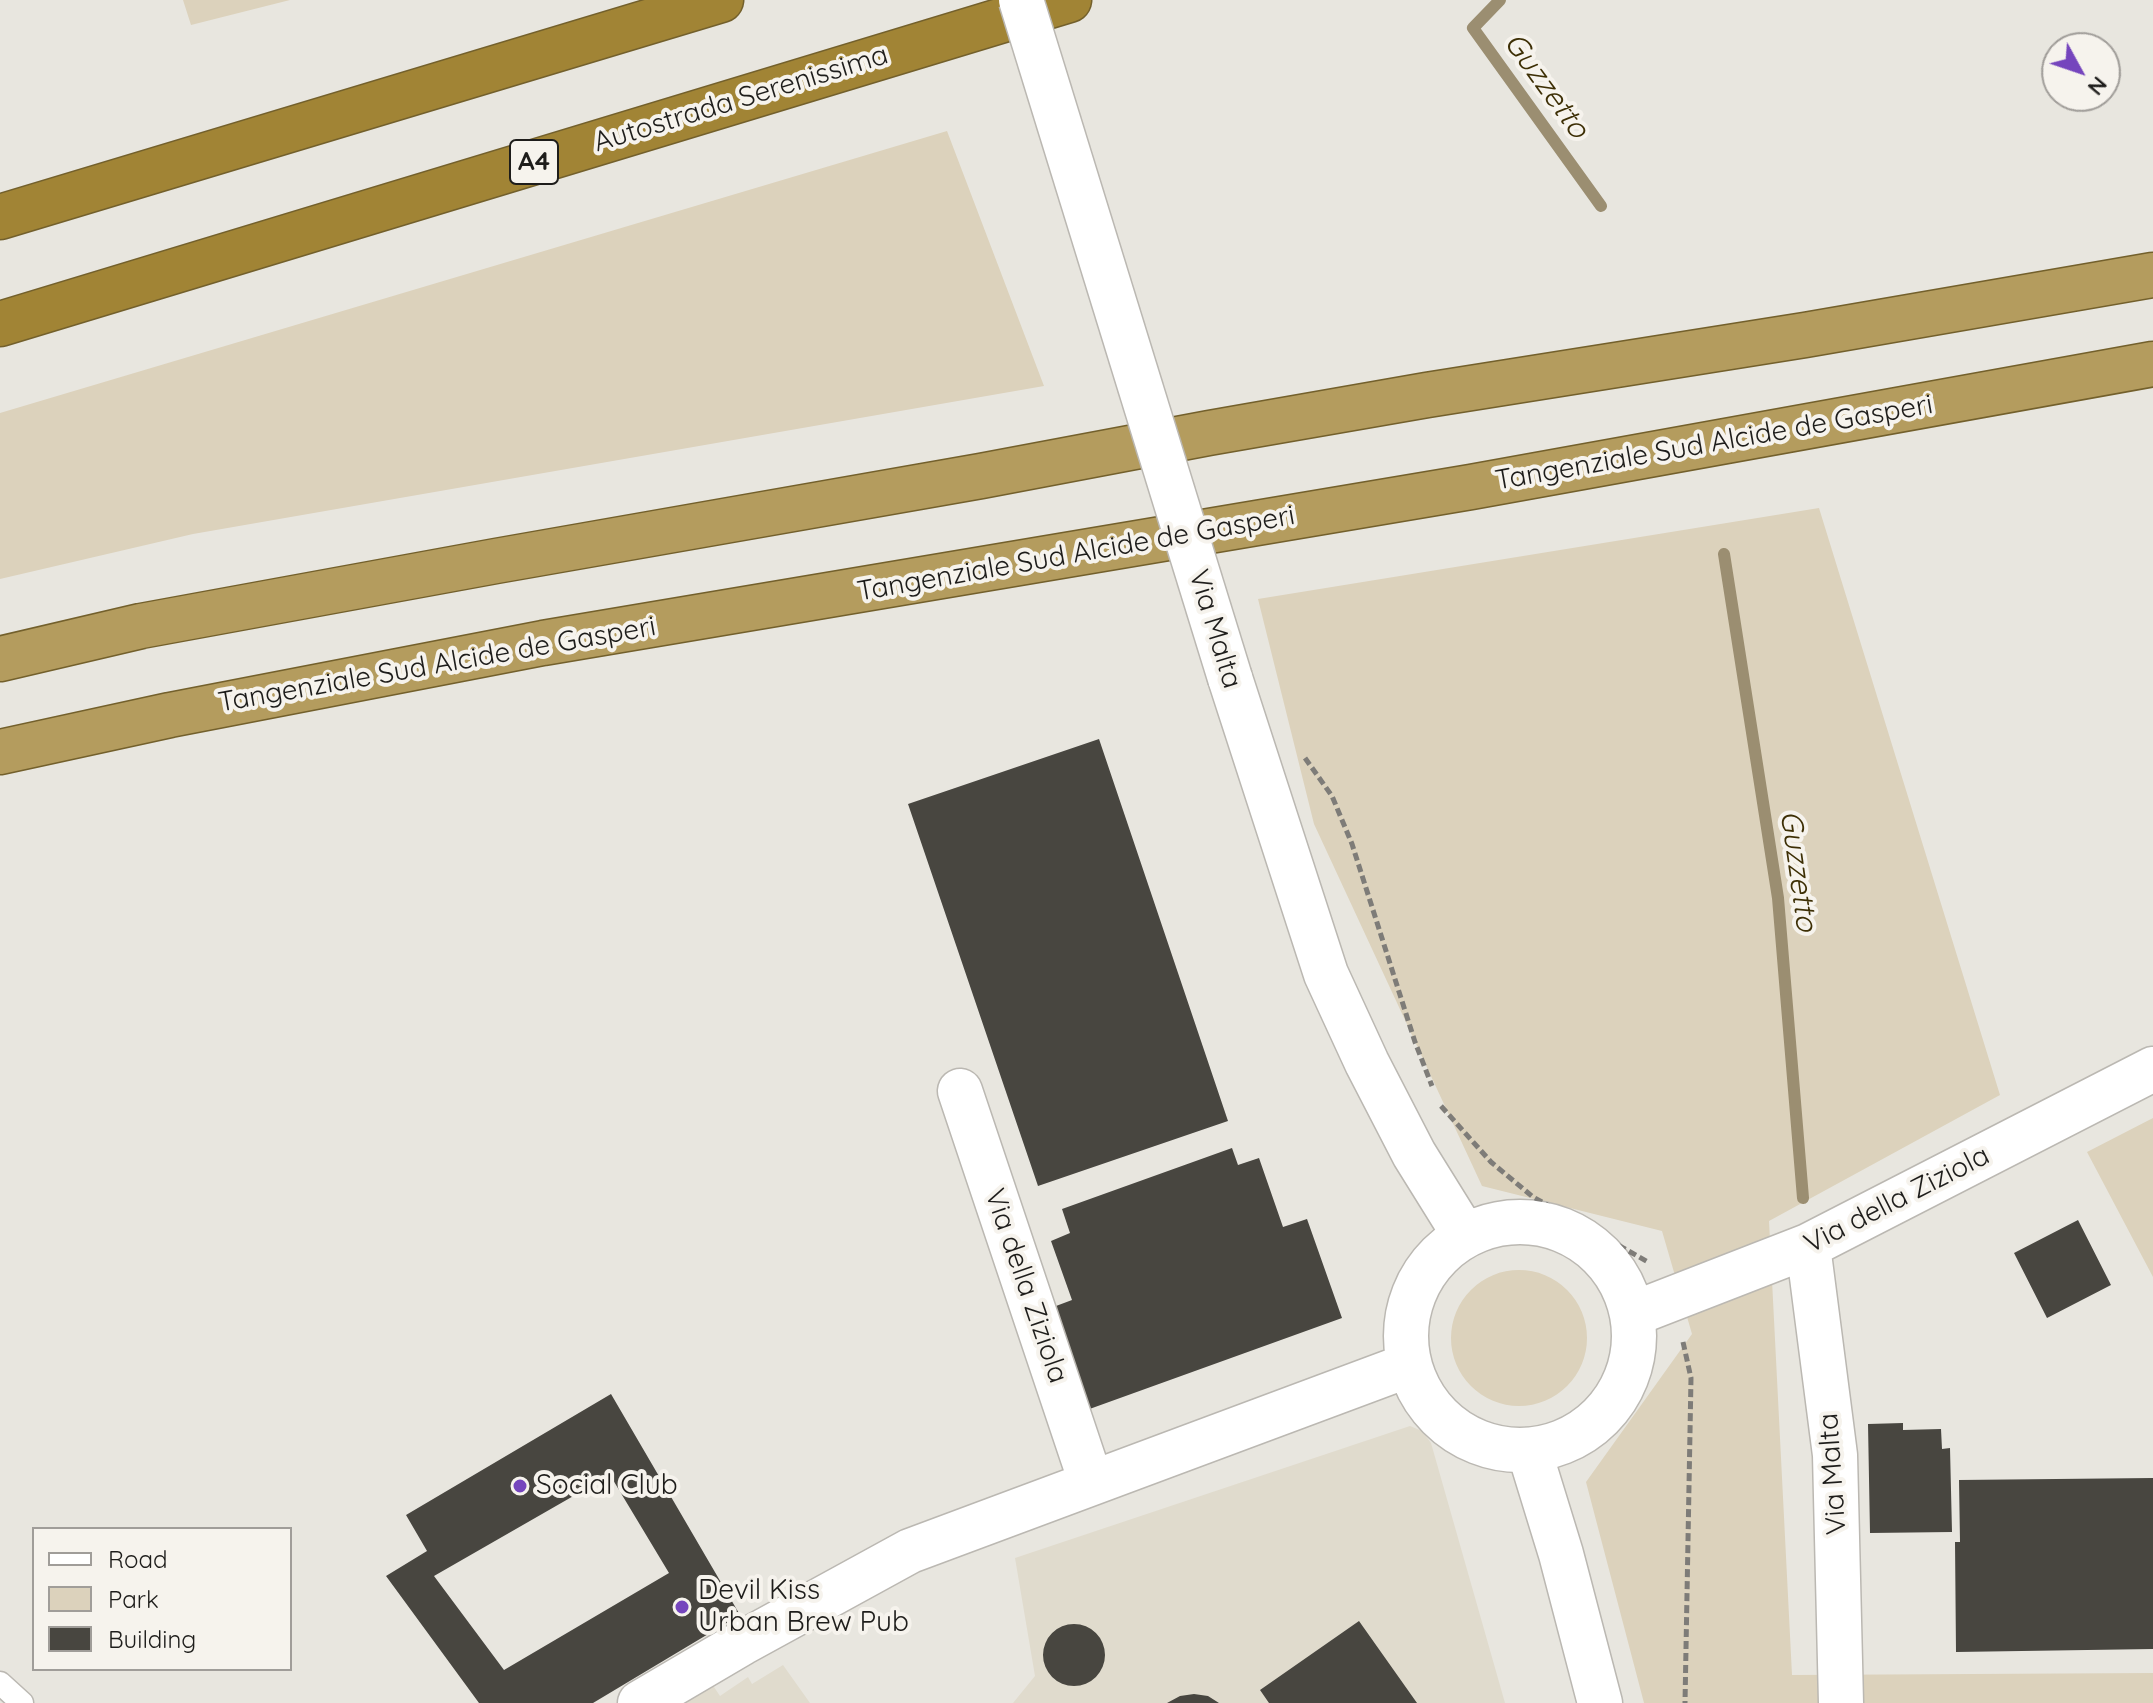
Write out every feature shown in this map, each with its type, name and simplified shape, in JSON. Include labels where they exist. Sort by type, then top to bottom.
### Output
[{"type":"highway","points":[[0,217],[721,0]]},
{"type":"highway","name":"Autostrada Serenissima","points":[[0,324],[1069,0]]},
{"type":"highway","points":[[0,659],[172,620],[1209,433],[2153,275]]},
{"type":"highway","name":"Tangenziale Sud Alcide de Gasperi","points":[[0,752],[170,715],[528,646],[1471,487],[2153,364]]},
{"type":"street","name":"Via Malta","points":[[1021,0],[1230,678],[1326,974],[1414,1154],[1465,1236]]},
{"type":"street","name":"Via della Ziziola","points":[[1633,1314],[1808,1246],[2153,1069]]},
{"type":"street","name":"Via della Ziziola","points":[[960,1091],[1091,1482]]},
{"type":"street","points":[[1506,1222],[1549,1224],[1588,1243],[1617,1274],[1633,1314],[1635,1346],[1627,1377],[1611,1405],[1589,1428],[1560,1443],[1529,1450],[1498,1449],[1467,1438],[1441,1419],[1421,1394],[1409,1365],[1406,1335],[1410,1305],[1422,1277],[1441,1253],[1465,1236],[1506,1222]]},
{"type":"street","name":"Via Malta","points":[[1808,1246],[1835,1455],[1841,1703]]},
{"type":"street","points":[[640,1703],[910,1551],[1409,1365]]},
{"type":"street","points":[[1529,1450],[1561,1554],[1600,1703]]},
{"type":"lane","points":[[0,1683],[22,1703]]},
{"type":"path","points":[[1304,757],[1332,796],[1352,844],[1415,1042],[1434,1090]]},
{"type":"path","points":[[1438,1102],[1491,1162],[1533,1197],[1657,1267],[1674,1298],[1691,1378],[1685,1703]]},
{"type":"shaded area","points":[[1410,1426],[1422,1431],[1431,1443],[1505,1703],[1013,1703],[1035,1676],[1015,1558]]},
{"type":"shaded area","points":[[783,1665],[810,1703],[686,1703],[712,1684],[720,1696],[748,1677],[752,1684]]},
{"type":"green space","points":[[183,0],[290,0],[191,25]]},
{"type":"green space","points":[[947,131],[1044,386],[193,534],[0,579],[0,413]]},
{"type":"green space","points":[[1819,508],[2000,1095],[1769,1221],[1792,1675],[2153,1673],[2153,1703],[1644,1703],[1586,1482],[1692,1334],[1662,1231],[1482,1186],[1314,824],[1258,599]]},
{"type":"green space","points":[[2153,1118],[2153,1277],[2087,1152]]},
{"type":"green space","points":[[1519,1270],[1545,1276],[1567,1290],[1581,1312],[1587,1338],[1581,1364],[1567,1386],[1545,1400],[1519,1406],[1493,1400],[1471,1386],[1457,1364],[1451,1338],[1457,1312],[1471,1290],[1493,1276]]},
{"type":"building","points":[[1099,739],[1228,1121],[1038,1186],[908,804]]},
{"type":"building","points":[[1232,1148],[1238,1165],[1259,1158],[1283,1227],[1307,1219],[1342,1318],[1084,1411],[1048,1309],[1072,1300],[1051,1241],[1070,1233],[1062,1209]]},
{"type":"building","points":[[2078,1220],[2111,1285],[2047,1318],[2014,1253]]},
{"type":"building","points":[[611,1394],[740,1615],[593,1703],[479,1703],[386,1576],[427,1551],[406,1515]],"holes":[[[610,1475],[669,1573],[504,1670],[434,1576]]]},
{"type":"building","points":[[1903,1423],[1903,1430],[1941,1429],[1942,1449],[1950,1448],[1952,1532],[1870,1533],[1868,1424]]},
{"type":"building","points":[[2153,1478],[2153,1649],[1956,1652],[1955,1542],[1960,1542],[1959,1480]]},
{"type":"building","points":[[1359,1621],[1417,1703],[1269,1703],[1260,1690]]},
{"type":"building","points":[[1074,1624],[1096,1633],[1105,1655],[1096,1677],[1074,1686],[1052,1677],[1043,1655],[1052,1633]]},
{"type":"building","points":[[1180,1696],[1208,1696],[1219,1703],[1167,1703]]},
{"type":"waterway","name":"Guzzetto","points":[[1500,0],[1473,28],[1601,206]]},
{"type":"waterway","name":"Guzzetto","points":[[1724,554],[1778,898],[1803,1198]]},
{"type":"place","name":"Social Club","points":[[520,1486]]},
{"type":"place","name":"Devil Kiss Urban Brew Pub","points":[[682,1607]]}]
